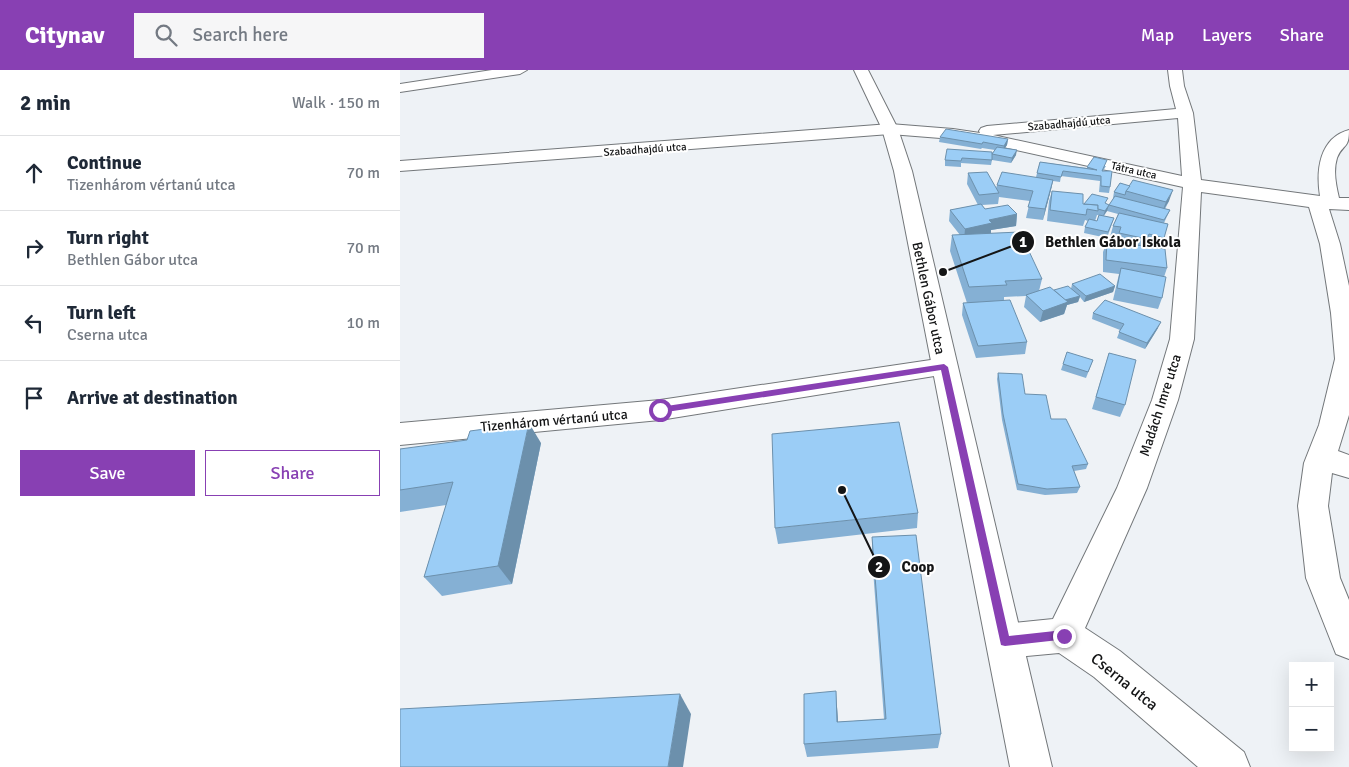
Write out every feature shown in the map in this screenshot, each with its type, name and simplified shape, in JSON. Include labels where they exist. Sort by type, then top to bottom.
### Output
[{"type":"street","points":[[400,88],[520,70]]},
{"type":"street","name":"Bethlen Gábor utca","points":[[861,70],[890,129],[902,171],[1031,767]]},
{"type":"street","name":"Madách Imre utca","points":[[1064,636],[1132,488],[1165,400],[1182,339],[1192,184],[1185,114],[1176,86],[1175,70]]},
{"type":"street","name":"Szabadhajdú utca","points":[[953,134],[1185,114]]},
{"type":"street","name":"Tátra utca","points":[[890,129],[953,134],[1080,158],[1192,184],[1332,204]]},
{"type":"street","name":"Szabadhajdú utca","points":[[400,166],[890,129]]},
{"type":"street","points":[[1349,135],[1340,141],[1330,154],[1325,174],[1332,204],[1330,244],[1343,313],[1348,359],[1333,425],[1322,457],[1312,506],[1323,578],[1349,642]]},
{"type":"street","name":"Tizenhárom vértanú utca","points":[[400,434],[660,410],[944,367]]},
{"type":"street","points":[[1322,457],[1349,467]]},
{"type":"street","points":[[1005,641],[1064,636]]},
{"type":"street","name":"Cserna utca","points":[[1064,636],[1107,664],[1229,767]]},
{"type":"building","points":[[946,129],[1008,139],[1004,146],[940,137]]},
{"type":"building","points":[[997,147],[1017,150],[1012,158],[992,154]]},
{"type":"building","points":[[947,149],[992,152],[992,160],[962,158],[961,161],[945,160]]},
{"type":"building","points":[[1094,157],[1107,160],[1102,171],[1112,171],[1110,187],[1101,186],[1101,176],[1063,171],[1061,177],[1037,173],[1040,162],[1097,170],[1087,167]]},
{"type":"building","points":[[987,172],[999,193],[979,195],[968,173]]},
{"type":"building","points":[[1002,172],[1053,180],[1045,209],[1028,207],[1033,191],[997,185]]},
{"type":"building","points":[[1133,180],[1173,190],[1166,202],[1126,191]]},
{"type":"building","points":[[1120,183],[1130,186],[1125,195],[1114,192]]},
{"type":"building","points":[[1052,191],[1083,194],[1083,204],[1098,205],[1098,211],[1087,209],[1086,215],[1050,210]]},
{"type":"building","points":[[1092,194],[1108,198],[1105,203],[1109,205],[1105,211],[1098,209],[1098,205],[1084,204]]},
{"type":"building","points":[[1115,196],[1170,210],[1164,220],[1109,205]]},
{"type":"building","points":[[981,204],[985,209],[1008,205],[1017,214],[989,220],[992,223],[965,229],[950,210]]},
{"type":"building","points":[[1119,213],[1168,224],[1164,238],[1149,234],[1147,239],[1119,233],[1121,227],[1113,226]]},
{"type":"building","points":[[1099,215],[1114,218],[1108,232],[1085,227],[1089,219],[1097,221]]},
{"type":"building","points":[[1020,232],[1042,279],[1005,281],[1007,285],[969,287],[952,235]]},
{"type":"building","points":[[1107,241],[1165,249],[1167,268],[1106,260]]},
{"type":"building","points":[[1121,268],[1166,277],[1162,298],[1117,288]]},
{"type":"building","points":[[1100,274],[1115,286],[1086,296],[1072,284]]},
{"type":"building","points":[[1068,286],[1080,296],[1065,300],[1054,290]]},
{"type":"building","points":[[1050,287],[1068,302],[1043,311],[1026,295]]},
{"type":"building","points":[[1010,300],[1027,342],[978,346],[963,303]]},
{"type":"building","points":[[1105,300],[1161,322],[1147,343],[1119,332],[1124,324],[1093,313]]},
{"type":"building","points":[[1067,352],[1093,360],[1088,372],[1063,364]]},
{"type":"building","points":[[1109,353],[1136,360],[1125,405],[1096,397]]},
{"type":"building","points":[[998,373],[1022,374],[1025,394],[1046,395],[1051,419],[1066,419],[1088,464],[1072,466],[1080,487],[1047,489],[1018,484],[1003,414]]},
{"type":"building","points":[[899,422],[918,513],[775,528],[772,434]]},
{"type":"building","points":[[529,423],[498,566],[424,577],[453,482],[400,490],[400,449],[467,440],[470,431]]},
{"type":"building","points":[[916,535],[941,734],[804,744],[804,694],[836,691],[837,722],[886,719],[872,537]]},
{"type":"building","points":[[680,694],[668,767],[400,767],[400,709]]},
{"type":"place","name":"Bethlen Gábor Iskola","points":[[943,272]]},
{"type":"place","name":"Coop","points":[[842,490]]},
{"type":"route","points":[[660,410],[944,367],[1005,641],[1064,636]]}]
